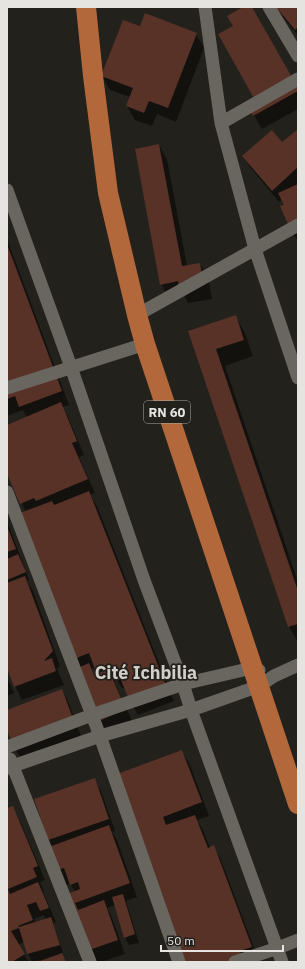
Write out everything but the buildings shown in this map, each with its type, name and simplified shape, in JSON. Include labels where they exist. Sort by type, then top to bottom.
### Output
[{"type":"main road","name":"RN 60","points":[[86,7],[108,193],[137,315],[145,344],[252,668],[266,681],[298,804]]},
{"type":"street","points":[[205,7],[221,123],[255,249],[298,378]]},
{"type":"street","points":[[269,7],[298,56]]},
{"type":"street","points":[[221,123],[298,79]]},
{"type":"street","points":[[7,190],[71,367],[144,580],[183,684],[282,962]]},
{"type":"street","points":[[137,315],[298,224]]},
{"type":"street","points":[[7,388],[145,344]]},
{"type":"street","points":[[7,492],[100,736],[179,962]]},
{"type":"street","points":[[10,767],[100,736],[191,710],[266,681],[298,665]]},
{"type":"street","points":[[90,962],[10,767],[7,747],[92,715],[183,684],[252,668]]},
{"type":"street","points":[[235,962],[298,940]]},
{"type":"district","name":"Cité Ichbilia","points":[[146,673]]}]
